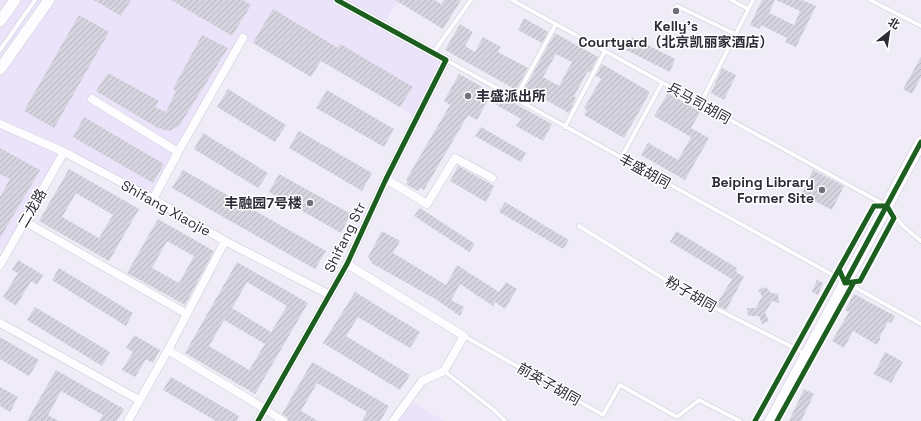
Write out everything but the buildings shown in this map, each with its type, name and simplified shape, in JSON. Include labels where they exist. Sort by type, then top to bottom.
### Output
[{"type":"main road","points":[[0,21],[15,0]]},
{"type":"main road","points":[[0,70],[49,0]]},
{"type":"main road","points":[[771,421],[921,142]]},
{"type":"street","points":[[337,0],[446,60]]},
{"type":"street","points":[[153,199],[243,38]]},
{"type":"street","name":"Shifang Str","points":[[258,421],[347,264],[386,179],[446,60]]},
{"type":"street","points":[[92,99],[178,152]]},
{"type":"street","name":"Shifang Xiaojie","points":[[0,124],[64,152],[153,199],[225,241],[330,295]]},
{"type":"street","name":"二龙路","points":[[0,265],[3,254],[64,152]]},
{"type":"street","points":[[386,179],[427,204],[455,158],[492,178]]},
{"type":"street","points":[[24,221],[187,314]]},
{"type":"street","points":[[128,421],[168,350],[225,241]]},
{"type":"street","name":"前英子胡同","points":[[347,264],[464,336]]},
{"type":"street","points":[[0,323],[139,400]]},
{"type":"street","points":[[393,421],[422,381],[444,371],[464,336]]},
{"type":"street","points":[[168,350],[266,409],[283,421]]},
{"type":"lane","points":[[0,50],[35,0]]},
{"type":"lane","points":[[433,53],[471,0]]},
{"type":"lane","name":"兵马司胡同","points":[[512,0],[887,206]]},
{"type":"lane","points":[[731,0],[748,9]]},
{"type":"lane","points":[[700,104],[753,0]]},
{"type":"lane","points":[[870,0],[921,26]]},
{"type":"lane","points":[[677,6],[735,34]]},
{"type":"lane","points":[[515,99],[556,24]]},
{"type":"lane","points":[[565,127],[605,51]]},
{"type":"lane","name":"丰盛胡同","points":[[446,60],[921,324]]},
{"type":"lane","points":[[621,158],[662,83]]},
{"type":"lane","points":[[887,206],[903,226],[921,241]]},
{"type":"lane","name":"粉子胡同","points":[[578,226],[693,297],[807,355]]},
{"type":"lane","name":"前英子胡同","points":[[464,336],[603,415],[620,385],[677,417],[699,400],[740,421]]},
{"type":"lane","points":[[444,371],[494,410],[505,421]]},
{"type":"shaded area","points":[[0,0],[398,0],[383,25],[446,60],[417,118],[321,61],[311,76],[243,38],[153,199],[64,152],[7,252],[0,248]]},
{"type":"shaded area","points":[[411,401],[444,421],[397,421]]},
{"type":"cycle path","points":[[258,421],[347,264],[386,179],[446,60],[337,0]]},
{"type":"cycle path","points":[[845,283],[921,142]]},
{"type":"cycle path","points":[[874,206],[887,206],[894,218],[860,281],[845,283],[839,269],[874,206]]},
{"type":"cycle path","points":[[755,421],[839,269]]},
{"type":"cycle path","points":[[777,421],[854,282]]},
{"type":"place","name":"Kelly's Courtyard（北京凯丽家酒店）","points":[[676,11]]},
{"type":"place","name":"丰盛派出所","points":[[468,96]]},
{"type":"place","name":"Beiping Library Former Site","points":[[822,190]]},
{"type":"place","name":"丰融园7号楼","points":[[310,203]]}]
